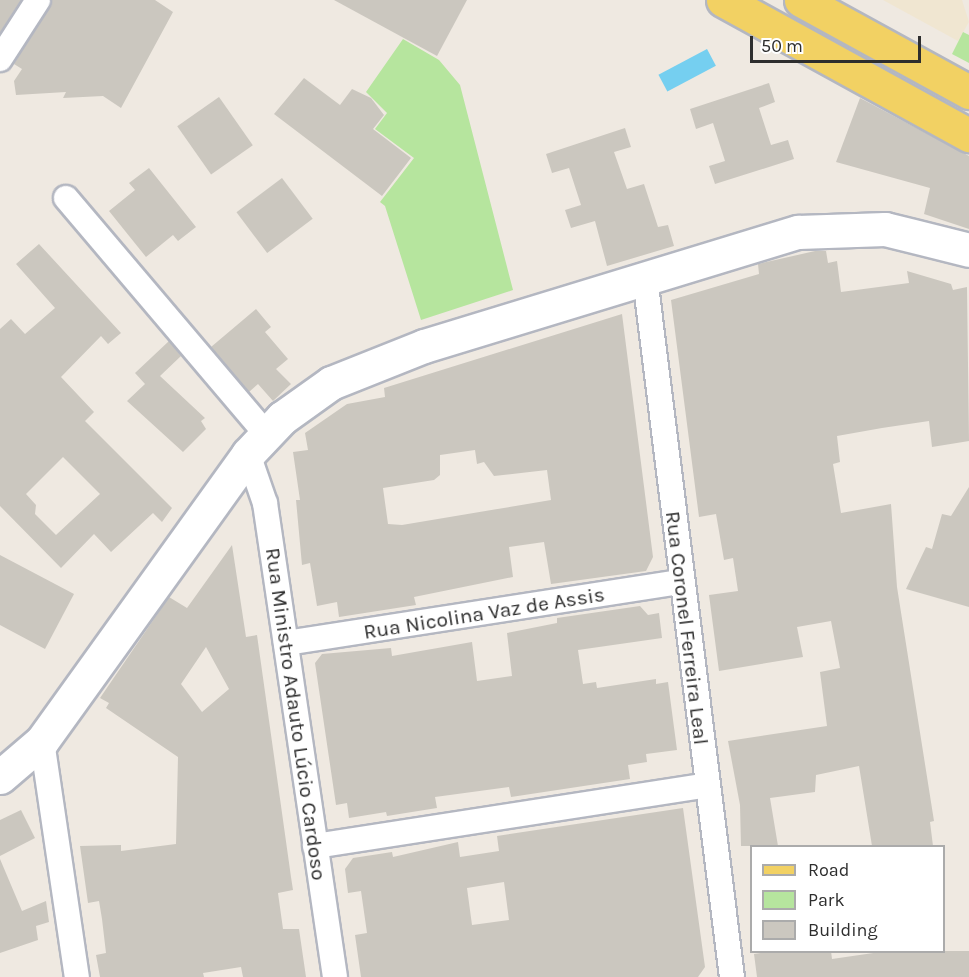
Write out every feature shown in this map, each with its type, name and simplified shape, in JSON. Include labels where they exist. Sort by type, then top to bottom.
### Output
[{"type":"main road","points":[[723,0],[969,135]]},
{"type":"main road","points":[[801,0],[969,92]]},
{"type":"main road","points":[[0,777],[42,741],[257,444],[309,397],[357,369],[798,232],[839,228],[885,229],[969,250]]},
{"type":"street","points":[[0,59],[38,0]]},
{"type":"street","points":[[66,198],[257,444]]},
{"type":"street","name":"Rua Coronel Ferreira Leal","points":[[645,279],[732,977]]},
{"type":"street","name":"Rua Ministro Adauto Lúcio Cardoso","points":[[257,444],[335,977]]},
{"type":"street","name":"Rua Nicolina Vaz de Assis","points":[[286,644],[681,582]]},
{"type":"street","points":[[42,741],[77,977]]},
{"type":"street","points":[[315,846],[707,785]]},
{"type":"shaded area","points":[[883,0],[962,0],[969,22],[958,41]]},
{"type":"green space","points":[[963,32],[969,35],[969,63],[952,54]]},
{"type":"green space","points":[[403,39],[439,60],[460,85],[513,290],[421,320],[385,206],[380,202],[414,158],[375,129],[387,113],[366,92]]},
{"type":"water","points":[[707,49],[716,66],[667,92],[658,75]]},
{"type":"building","points":[[0,0],[21,0],[0,33]]},
{"type":"building","points":[[52,0],[155,0],[173,12],[121,108],[103,96],[63,98],[66,92],[16,95],[14,81],[22,69],[14,64]]},
{"type":"building","points":[[334,0],[467,0],[437,56]]},
{"type":"building","points":[[304,78],[340,105],[352,89],[371,98],[384,115],[373,129],[411,158],[382,196],[274,114]]},
{"type":"building","points":[[769,83],[775,102],[759,108],[771,145],[788,140],[794,159],[715,184],[709,166],[725,161],[713,123],[696,129],[690,109]]},
{"type":"building","points":[[219,97],[253,145],[211,175],[177,126]]},
{"type":"building","points":[[860,98],[969,156],[969,229],[924,214],[930,188],[836,162]]},
{"type":"building","points":[[625,128],[631,147],[614,152],[627,189],[644,184],[658,227],[668,225],[674,246],[607,266],[595,221],[571,228],[565,210],[581,205],[569,168],[552,173],[546,154]]},
{"type":"building","points":[[149,168],[196,227],[178,241],[173,235],[146,257],[109,211],[135,190],[129,183]]},
{"type":"building","points":[[282,178],[313,219],[267,253],[236,212]]},
{"type":"building","points":[[39,244],[121,333],[108,344],[101,336],[61,377],[94,412],[85,421],[172,508],[162,522],[153,513],[111,552],[94,534],[61,568],[0,506],[0,329],[11,319],[25,334],[55,308],[16,264]],"holes":[[[63,457],[100,494],[56,535],[35,514],[36,505],[26,494]]]},
{"type":"building","points":[[815,251],[826,251],[828,263],[837,261],[841,292],[909,283],[907,271],[951,284],[953,290],[967,287],[969,441],[932,447],[929,421],[882,428],[837,436],[840,462],[833,464],[841,513],[891,504],[897,587],[934,821],[930,822],[933,845],[872,845],[859,766],[816,775],[815,792],[770,798],[778,845],[741,846],[740,805],[728,741],[827,726],[820,672],[840,668],[831,621],[797,627],[803,657],[719,671],[709,595],[738,591],[733,558],[724,560],[716,514],[699,517],[671,300],[759,274],[758,264]]},
{"type":"building","points":[[256,309],[271,327],[265,332],[288,359],[276,369],[291,384],[273,401],[258,384],[249,392],[211,347]]},
{"type":"building","points":[[622,314],[653,557],[646,571],[551,584],[544,542],[509,547],[513,577],[414,597],[416,605],[339,617],[337,602],[317,606],[310,563],[302,565],[296,500],[300,500],[293,452],[308,450],[305,433],[347,404],[385,397],[384,388]],"holes":[[[475,450],[477,464],[484,462],[494,476],[547,470],[551,500],[402,525],[388,524],[383,488],[434,480],[440,475],[440,455]]]},
{"type":"building","points":[[169,341],[181,356],[160,376],[205,418],[201,421],[206,429],[183,452],[127,401],[145,384],[135,373]]},
{"type":"building","points":[[969,487],[969,607],[906,589],[926,547],[932,549],[942,514],[951,516]]},
{"type":"building","points":[[232,545],[246,637],[257,635],[293,890],[278,893],[283,929],[299,929],[306,977],[243,977],[241,967],[203,973],[204,977],[100,977],[96,955],[106,953],[102,919],[99,901],[88,903],[80,846],[121,845],[121,851],[176,844],[178,757],[106,708],[109,703],[100,698],[169,597],[187,608]],"holes":[[[206,647],[229,689],[202,712],[181,684]]]},
{"type":"building","points":[[0,555],[74,594],[45,649],[0,625]]},
{"type":"building","points":[[640,606],[648,615],[659,613],[662,638],[578,650],[583,684],[596,682],[597,688],[656,679],[656,684],[668,682],[677,750],[646,754],[647,762],[628,765],[630,779],[511,797],[509,787],[435,797],[437,808],[387,816],[386,812],[349,818],[347,803],[336,805],[315,663],[322,654],[391,648],[392,656],[472,642],[477,681],[512,676],[507,633],[557,623],[557,618]]},
{"type":"building","points":[[683,808],[705,967],[698,977],[361,977],[355,935],[367,933],[361,891],[348,893],[345,869],[353,858],[392,852],[393,857],[458,842],[460,857],[499,851],[497,836]],"holes":[[[504,882],[509,920],[472,925],[467,888]]]},
{"type":"building","points":[[21,810],[35,838],[0,856],[0,820]]},
{"type":"building","points":[[0,859],[22,911],[46,901],[49,922],[36,926],[38,940],[0,953]]},
{"type":"building","points":[[969,951],[969,977],[757,977],[754,954],[831,953],[832,959],[873,953]]}]
